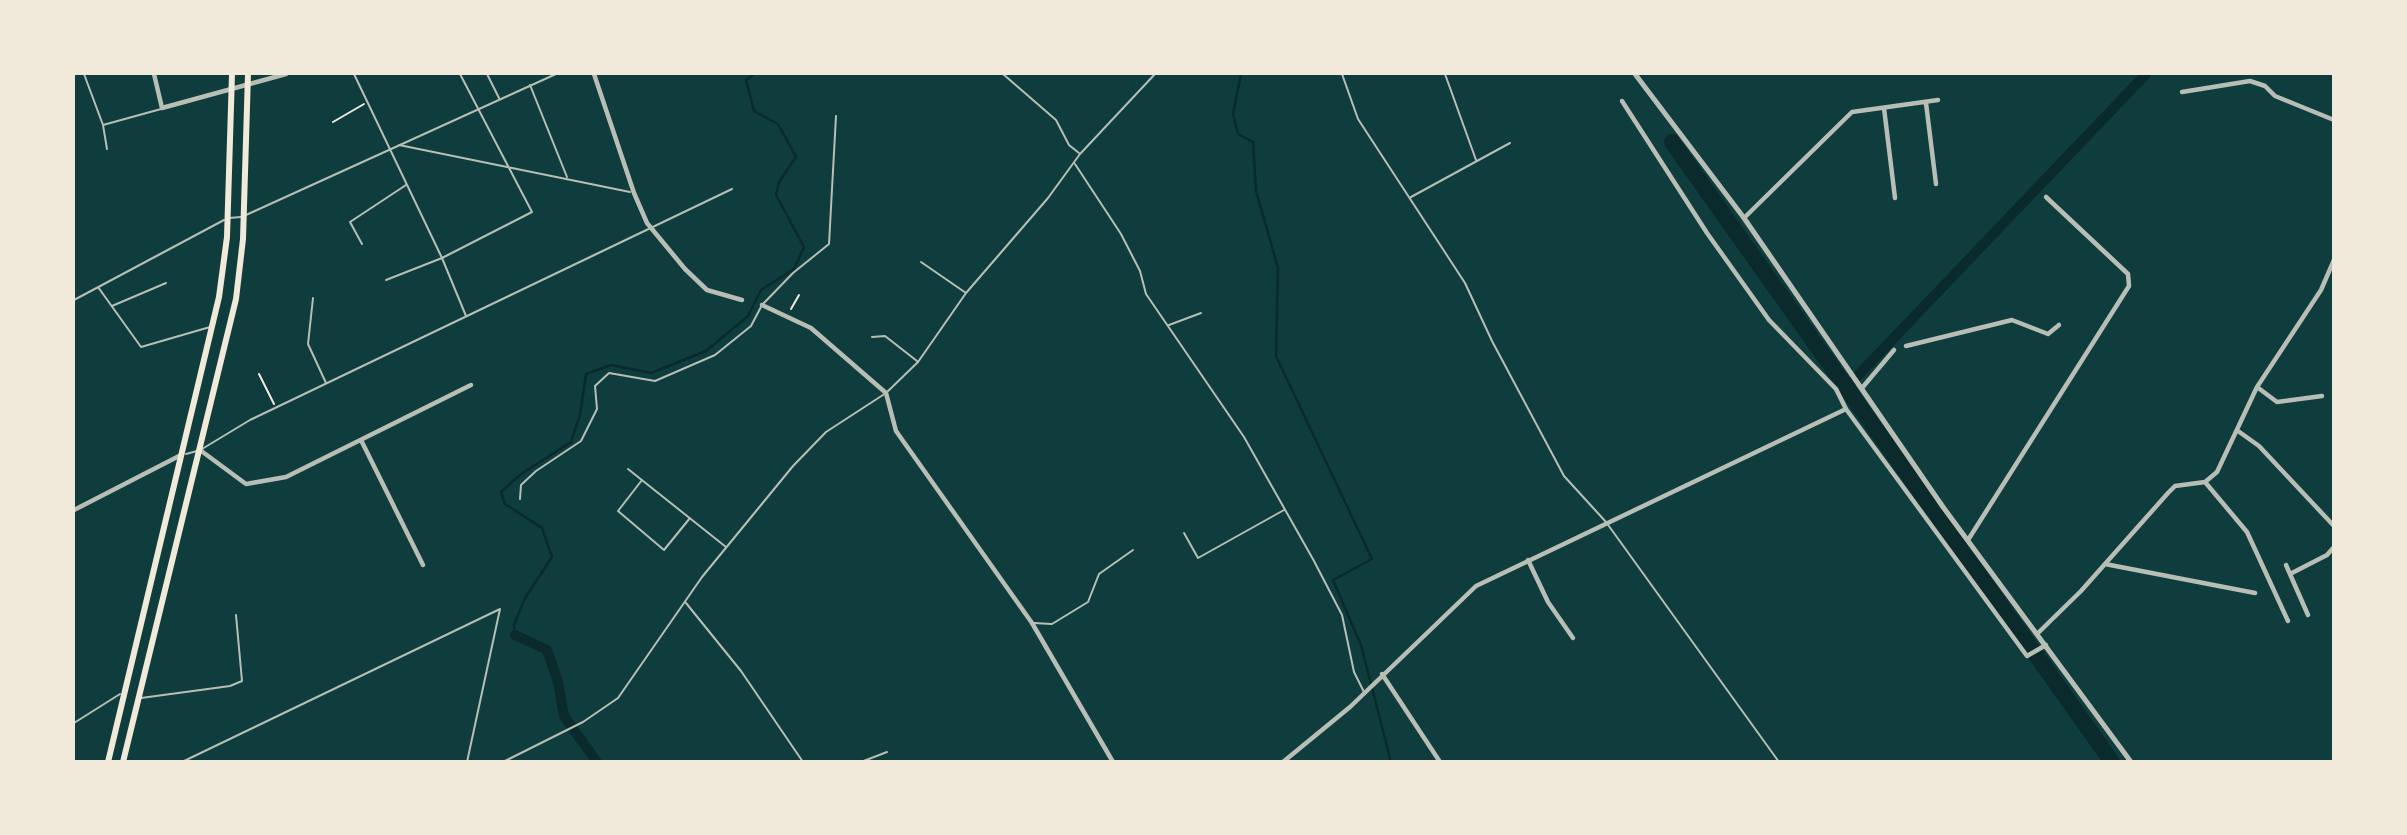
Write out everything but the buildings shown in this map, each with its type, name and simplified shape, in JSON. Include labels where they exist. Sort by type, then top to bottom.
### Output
[{"type":"main road","points":[[107,761],[214,326],[224,262],[232,74]]},
{"type":"main road","points":[[123,761],[236,299],[244,216],[248,74]]},
{"type":"street","points":[[154,74],[162,108],[286,74]]},
{"type":"street","points":[[594,74],[634,193],[652,228],[685,269],[707,290],[742,300]]},
{"type":"street","points":[[1635,74],[1744,218],[1968,540],[2131,761]]},
{"type":"street","points":[[2182,92],[2250,81],[2265,86],[2275,96],[2333,120]]},
{"type":"street","points":[[1744,218],[1852,112],[1938,100]]},
{"type":"street","points":[[1622,101],[1707,233],[1769,320],[1836,389],[1846,410],[2027,656],[2046,645]]},
{"type":"street","points":[[1926,103],[1937,184]]},
{"type":"street","points":[[1884,108],[1895,198]]},
{"type":"street","points":[[1968,540],[2129,286],[2128,274],[2046,197]]},
{"type":"street","points":[[2038,633],[2175,486],[2205,482],[2217,472],[2257,387],[2321,290],[2333,262]]},
{"type":"street","points":[[762,305],[811,328],[886,393],[896,431],[1032,623],[1112,761]]},
{"type":"street","points":[[1906,346],[2012,320],[2048,334],[2059,325]]},
{"type":"street","points":[[1862,388],[1894,350]]},
{"type":"street","points":[[200,450],[246,484],[286,477],[471,385]]},
{"type":"street","points":[[2257,387],[2277,402],[2322,396]]},
{"type":"street","points":[[1283,761],[1364,693],[1476,586],[1846,410]]},
{"type":"street","points":[[2238,431],[2274,461],[2333,526]]},
{"type":"street","points":[[361,440],[423,565]]},
{"type":"street","points":[[74,510],[182,454]]},
{"type":"street","points":[[2205,482],[2247,532],[2288,621]]},
{"type":"street","points":[[2290,574],[2327,555],[2333,547]]},
{"type":"street","points":[[1528,560],[1548,602],[1573,638]]},
{"type":"street","points":[[2105,564],[2255,593]]},
{"type":"street","points":[[2286,565],[2308,615]]},
{"type":"street","points":[[1382,674],[1440,761]]},
{"type":"lane","points":[[84,74],[103,125],[107,149]]},
{"type":"lane","points":[[354,74],[442,258],[467,317]]},
{"type":"lane","points":[[386,280],[442,258],[531,212],[460,74]]},
{"type":"lane","points":[[487,74],[500,99]]},
{"type":"lane","points":[[74,300],[227,219],[244,216],[556,74]]},
{"type":"lane","points":[[1003,74],[1056,120],[1069,145],[1080,153]]},
{"type":"lane","points":[[503,761],[513,760],[583,722],[618,698],[726,547],[793,466],[826,432],[886,393],[918,362],[967,293],[1075,164],[1080,153],[1155,74]]},
{"type":"lane","points":[[1342,74],[1358,119],[1465,283],[1564,476],[1606,522],[1779,761]]},
{"type":"lane","points":[[1445,74],[1476,161]]},
{"type":"lane","points":[[530,84],[568,177]]},
{"type":"lane","points":[[103,125],[162,108]]},
{"type":"lane","points":[[520,499],[521,485],[581,441],[597,409],[595,386],[609,373],[654,381],[715,355],[751,326],[762,305],[793,273],[829,244],[836,116]]},
{"type":"lane","points":[[1410,198],[1510,143]]},
{"type":"lane","points":[[398,145],[568,177],[634,193]]},
{"type":"lane","points":[[1075,164],[1121,234],[1140,271],[1146,294],[1244,437],[1285,509],[1342,615],[1354,672],[1363,684],[1364,693]]},
{"type":"lane","points":[[362,244],[350,222],[407,185]]},
{"type":"lane","points":[[182,454],[200,450],[276,408],[732,189]]},
{"type":"lane","points":[[921,262],[967,293]]},
{"type":"lane","points":[[112,306],[166,283]]},
{"type":"lane","points":[[98,286],[141,347],[214,326]]},
{"type":"lane","points":[[313,298],[308,344],[326,384]]},
{"type":"lane","points":[[1167,325],[1201,313]]},
{"type":"lane","points":[[872,337],[885,336],[918,362]]},
{"type":"lane","points":[[628,469],[726,547]]},
{"type":"lane","points":[[642,480],[618,511],[664,550],[690,518]]},
{"type":"lane","points":[[1184,533],[1198,558],[1285,509]]},
{"type":"lane","points":[[1032,623],[1052,624],[1088,602],[1098,574],[1133,550]]},
{"type":"lane","points":[[686,603],[741,671],[803,761]]},
{"type":"lane","points":[[182,761],[500,609],[467,761]]},
{"type":"lane","points":[[74,723],[125,692],[139,699],[230,686],[242,681],[236,615]]},
{"type":"lane","points":[[862,761],[887,752]]},
{"type":"path","points":[[333,122],[368,102]]},
{"type":"path","points":[[788,316],[799,295]]},
{"type":"path","points":[[259,374],[276,408]]},
{"type":"waterway","points":[[515,635],[514,625],[525,598],[552,557],[542,528],[505,504],[501,492],[521,474],[571,442],[580,415],[586,374],[611,365],[651,373],[706,351],[748,316],[761,290],[794,269],[804,247],[776,195],[779,182],[796,157],[778,124],[754,111],[746,80],[754,74]]},
{"type":"waterway","points":[[1241,74],[1233,114],[1238,134],[1253,142],[1256,191],[1278,268],[1276,356],[1372,559],[1333,580],[1361,645],[1391,762]]},
{"type":"waterway","points":[[1846,388],[2146,74]]},
{"type":"waterway","points":[[1672,142],[2112,762]]},
{"type":"waterway","points":[[515,635],[547,650],[558,682],[564,716],[597,762]]}]
